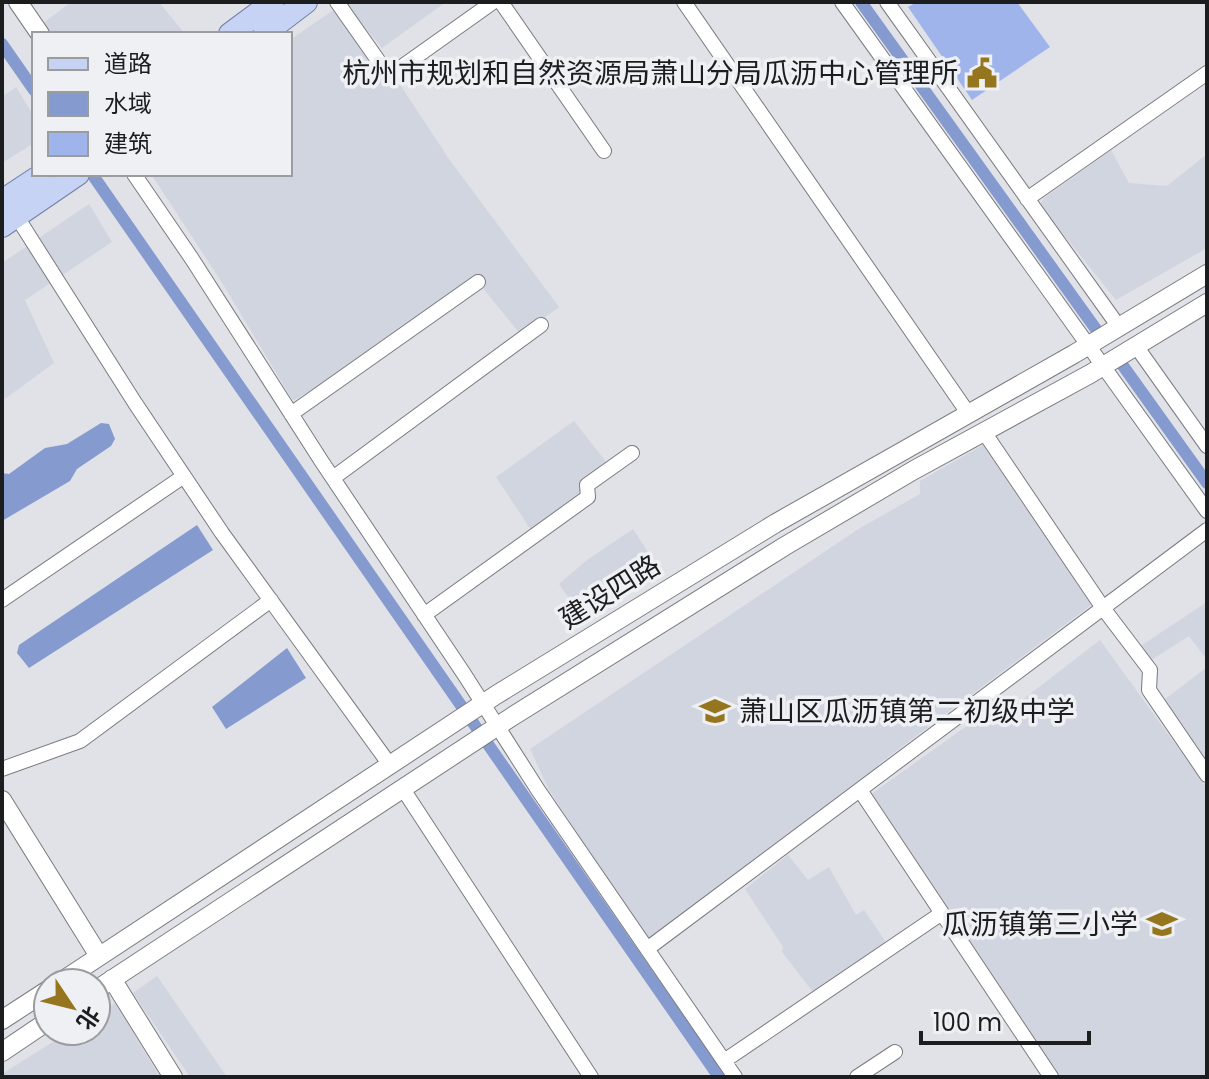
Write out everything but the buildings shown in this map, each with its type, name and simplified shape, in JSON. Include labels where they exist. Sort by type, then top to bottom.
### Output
[{"type":"main road","points":[[18,2],[39,32]]},
{"type":"main road","points":[[233,32],[273,2]]},
{"type":"main road","points":[[267,32],[306,2]]},
{"type":"main road","points":[[6,207],[41,176]]},
{"type":"main road","points":[[6,207],[74,176]]},
{"type":"main road","name":"建设四路","points":[[83,967],[473,710],[776,523],[1207,274]]},
{"type":"main road","name":"建设四路","points":[[112,980],[489,732],[785,546],[914,470],[1103,366],[1207,303]]},
{"type":"main road","points":[[2,800],[99,956]]},
{"type":"main road","points":[[112,996],[173,1077]]},
{"type":"main road","points":[[2,1020],[32,1000]]},
{"type":"main road","points":[[2,1052],[32,1032]]},
{"type":"street","points":[[337,2],[389,76],[493,2]]},
{"type":"street","points":[[501,2],[604,151]]},
{"type":"street","points":[[684,2],[968,413]]},
{"type":"street","points":[[842,2],[1207,511]]},
{"type":"street","points":[[887,2],[1119,327]]},
{"type":"street","points":[[1027,199],[1207,73]]},
{"type":"street","points":[[135,176],[538,790],[735,1077]]},
{"type":"street","points":[[6,207],[184,476],[390,765]]},
{"type":"street","points":[[291,414],[478,282]]},
{"type":"street","points":[[333,478],[541,325]]},
{"type":"street","points":[[1136,346],[1207,446]]},
{"type":"street","points":[[984,432],[1103,608],[1150,670],[1149,690],[1207,775]]},
{"type":"street","points":[[424,615],[588,497],[587,485],[632,453]]},
{"type":"street","points":[[2,600],[184,476]]},
{"type":"street","points":[[647,949],[1207,530]]},
{"type":"street","points":[[2,769],[80,741],[271,600]]},
{"type":"street","points":[[403,789],[591,1077]]},
{"type":"street","points":[[860,790],[1051,1077]]},
{"type":"street","points":[[724,1061],[942,913]]},
{"type":"street","points":[[857,1077],[895,1052]]},
{"type":"shaded area","points":[[71,2],[159,2],[183,32],[48,32],[42,24]]},
{"type":"shaded area","points":[[344,2],[446,2],[382,48]]},
{"type":"shaded area","points":[[335,9],[384,85],[399,83],[449,159],[559,307],[521,335],[478,282],[407,332],[293,401],[221,281],[152,176],[292,176],[292,39]]},
{"type":"shaded area","points":[[16,87],[32,113],[32,144],[2,163],[2,97]]},
{"type":"shaded area","points":[[1111,150],[1129,183],[1167,186],[1207,154],[1207,248],[1116,300],[1040,205],[1044,198]]},
{"type":"shaded area","points":[[89,204],[112,242],[25,300],[54,363],[2,401],[2,263]]},
{"type":"shaded area","points":[[574,421],[607,463],[583,494],[531,530],[496,477]]},
{"type":"shaded area","name":"萧山区瓜沥镇第二初级中学","points":[[983,445],[1091,605],[879,764],[886,776],[668,943],[656,942],[644,935],[549,790],[530,749],[860,528],[920,494],[920,481]]},
{"type":"shaded area","points":[[633,529],[652,558],[577,610],[559,584],[587,560]]},
{"type":"shaded area","points":[[1207,602],[1207,660],[1189,636],[1151,660],[1139,647]]},
{"type":"shaded area","points":[[1100,640],[1207,788],[1207,1077],[1056,1077],[870,795],[975,720],[987,727]]},
{"type":"shaded area","points":[[1207,667],[1207,766],[1160,703]]},
{"type":"shaded area","points":[[788,855],[808,880],[829,867],[856,915],[864,910],[888,945],[813,992],[782,952],[783,947],[745,889]]},
{"type":"shaded area","points":[[157,976],[227,1077],[190,1077],[133,993]]},
{"type":"shaded area","points":[[115,1003],[160,1077],[2,1077],[2,1074],[45,1047],[112,1047],[112,1005]]},
{"type":"water","points":[[101,423],[109,424],[115,439],[111,446],[77,469],[70,481],[2,521],[2,473],[9,474],[45,448],[67,444]]},
{"type":"water","points":[[197,525],[213,550],[29,668],[17,653],[19,645]]},
{"type":"water","points":[[287,648],[306,678],[226,729],[212,707]]},
{"type":"waterway","points":[[861,2],[1098,332]]},
{"type":"waterway","points":[[2,44],[32,87]]},
{"type":"waterway","points":[[93,176],[719,1077]]},
{"type":"waterway","points":[[1121,363],[1207,483]]},
{"type":"place","name":"杭州市规划和自然资源局萧山分局瓜沥中心管理所","points":[[982,73]]},
{"type":"place","name":"萧山区瓜沥镇第二初级中学","points":[[715,711]]},
{"type":"place","name":"瓜沥镇第三小学","points":[[1162,924]]}]
